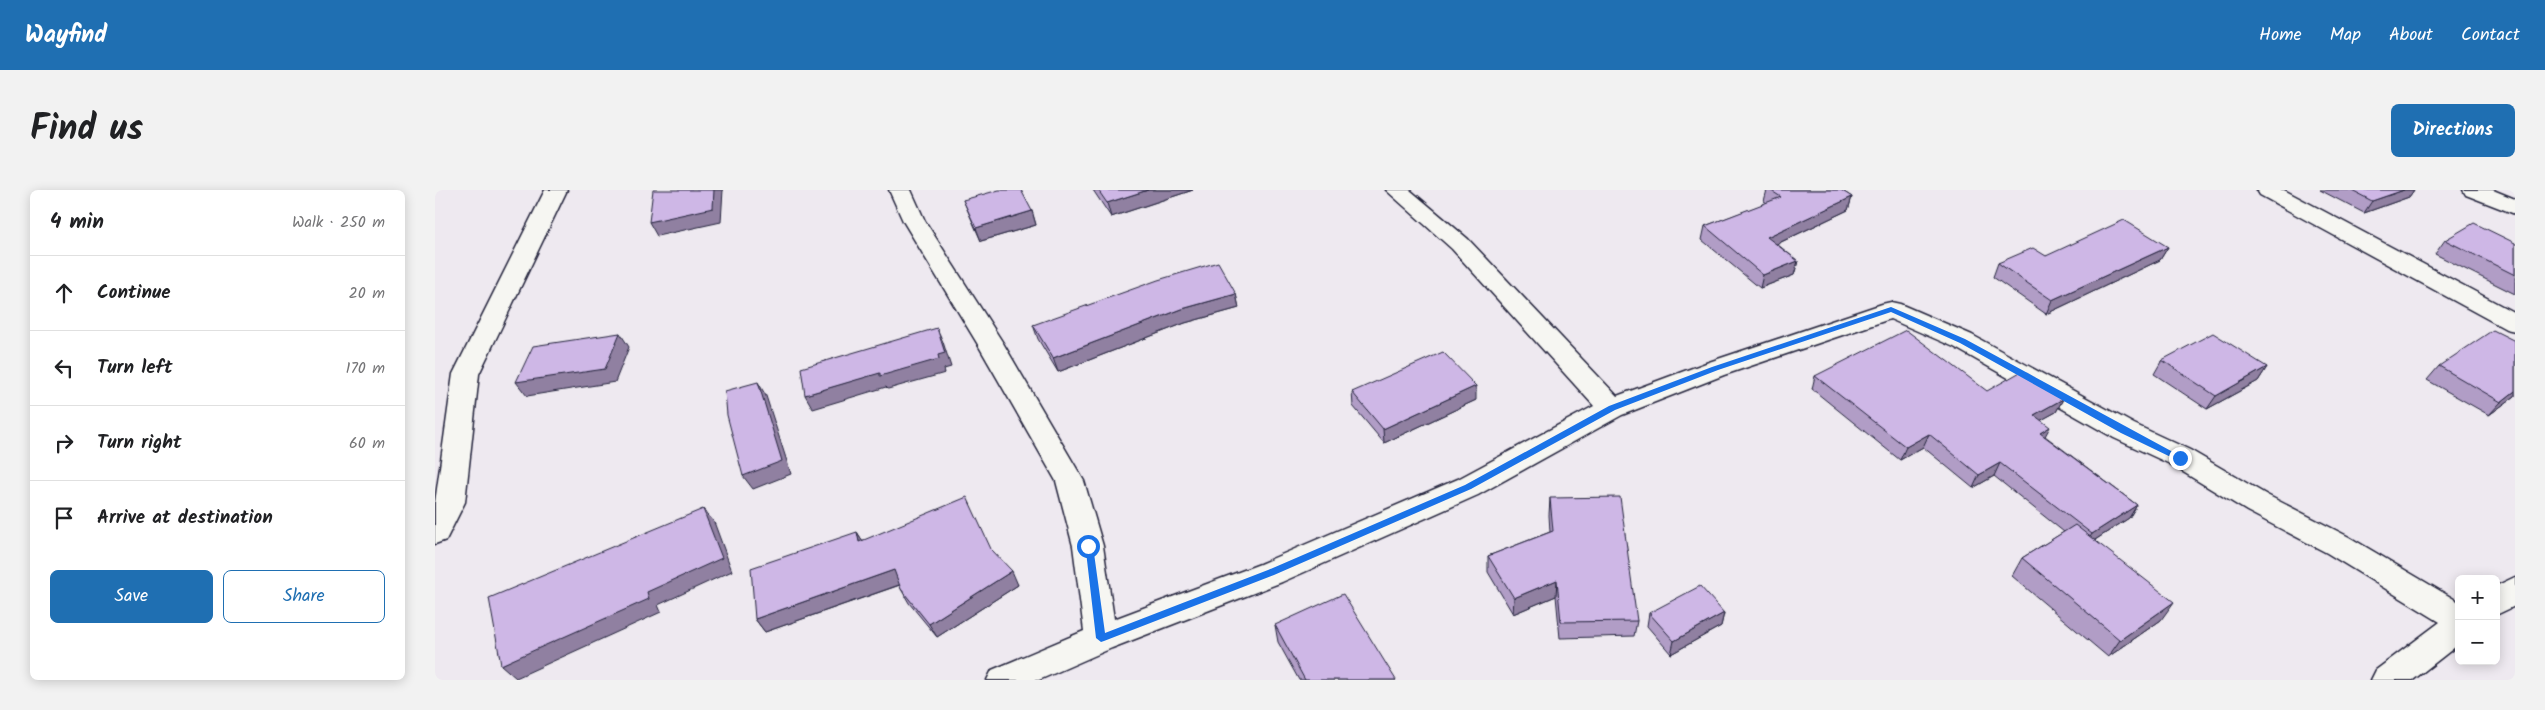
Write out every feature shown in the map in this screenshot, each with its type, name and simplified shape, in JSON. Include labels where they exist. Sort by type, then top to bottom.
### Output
[{"type":"street","points":[[435,532],[451,502],[466,374],[556,190]]},
{"type":"street","points":[[900,190],[914,221],[990,343],[1070,481],[1088,546],[1101,638]]},
{"type":"street","points":[[1397,190],[1460,244],[1612,408]]},
{"type":"street","points":[[2268,190],[2515,323]]},
{"type":"street","points":[[2474,190],[2515,208]]},
{"type":"street","points":[[1003,680],[1101,638],[1271,573],[1468,487],[1612,408],[1715,369],[1891,310],[1963,341],[2124,431],[2180,458],[2257,503],[2338,544],[2455,616]]},
{"type":"street","points":[[2500,599],[2515,590]]},
{"type":"street","points":[[2388,680],[2455,629]]},
{"type":"building","points":[[653,190],[714,190],[713,208],[649,222]]},
{"type":"building","points":[[999,190],[1021,190],[1032,211],[976,228],[963,200]]},
{"type":"building","points":[[1098,190],[1148,190],[1107,203]]},
{"type":"building","points":[[1770,190],[1841,190],[1852,197],[1767,237],[1798,261],[1763,275],[1705,226],[1781,197]]},
{"type":"building","points":[[2351,190],[2404,190],[2372,201]]},
{"type":"building","points":[[2124,220],[2168,247],[2052,300],[1998,263],[2033,248],[2046,256]]},
{"type":"building","points":[[2474,223],[2515,243],[2515,275],[2445,240]]},
{"type":"building","points":[[1218,262],[1236,294],[1182,309],[1053,358],[1033,325],[1158,280]]},
{"type":"building","points":[[937,328],[945,353],[938,355],[939,359],[880,376],[880,373],[805,395],[801,368]]},
{"type":"building","points":[[1906,330],[1987,391],[2022,371],[2063,399],[2034,415],[2050,427],[2040,433],[2137,505],[2092,534],[2000,463],[1979,475],[1929,434],[1906,447],[1815,376]]},
{"type":"building","points":[[2493,330],[2515,341],[2515,391],[2501,402],[2439,366]]},
{"type":"building","points":[[620,333],[605,369],[516,382],[533,346]]},
{"type":"building","points":[[2213,333],[2267,367],[2216,396],[2162,360]]},
{"type":"building","points":[[1443,352],[1476,386],[1383,429],[1352,392]]},
{"type":"building","points":[[758,382],[782,461],[743,476],[727,415],[725,391]]},
{"type":"building","points":[[967,497],[991,549],[1012,571],[929,624],[901,589],[894,570],[755,619],[751,568],[857,532],[859,542]]},
{"type":"building","points":[[1620,497],[1637,621],[1561,622],[1557,580],[1514,598],[1488,556],[1553,531],[1550,498]]},
{"type":"building","points":[[703,509],[722,558],[647,592],[649,599],[501,665],[489,598]]},
{"type":"building","points":[[2075,525],[2174,602],[2120,640],[2022,558]]},
{"type":"building","points":[[1700,586],[1724,613],[1674,641],[1649,613]]},
{"type":"building","points":[[1343,594],[1396,680],[1305,680],[1275,625]]},
{"type":"route","points":[[1088,546],[1101,638],[1271,573],[1468,487],[1612,408],[1715,369],[1866,320],[1891,310],[1963,341],[2042,383],[2124,431],[2180,458]]}]
